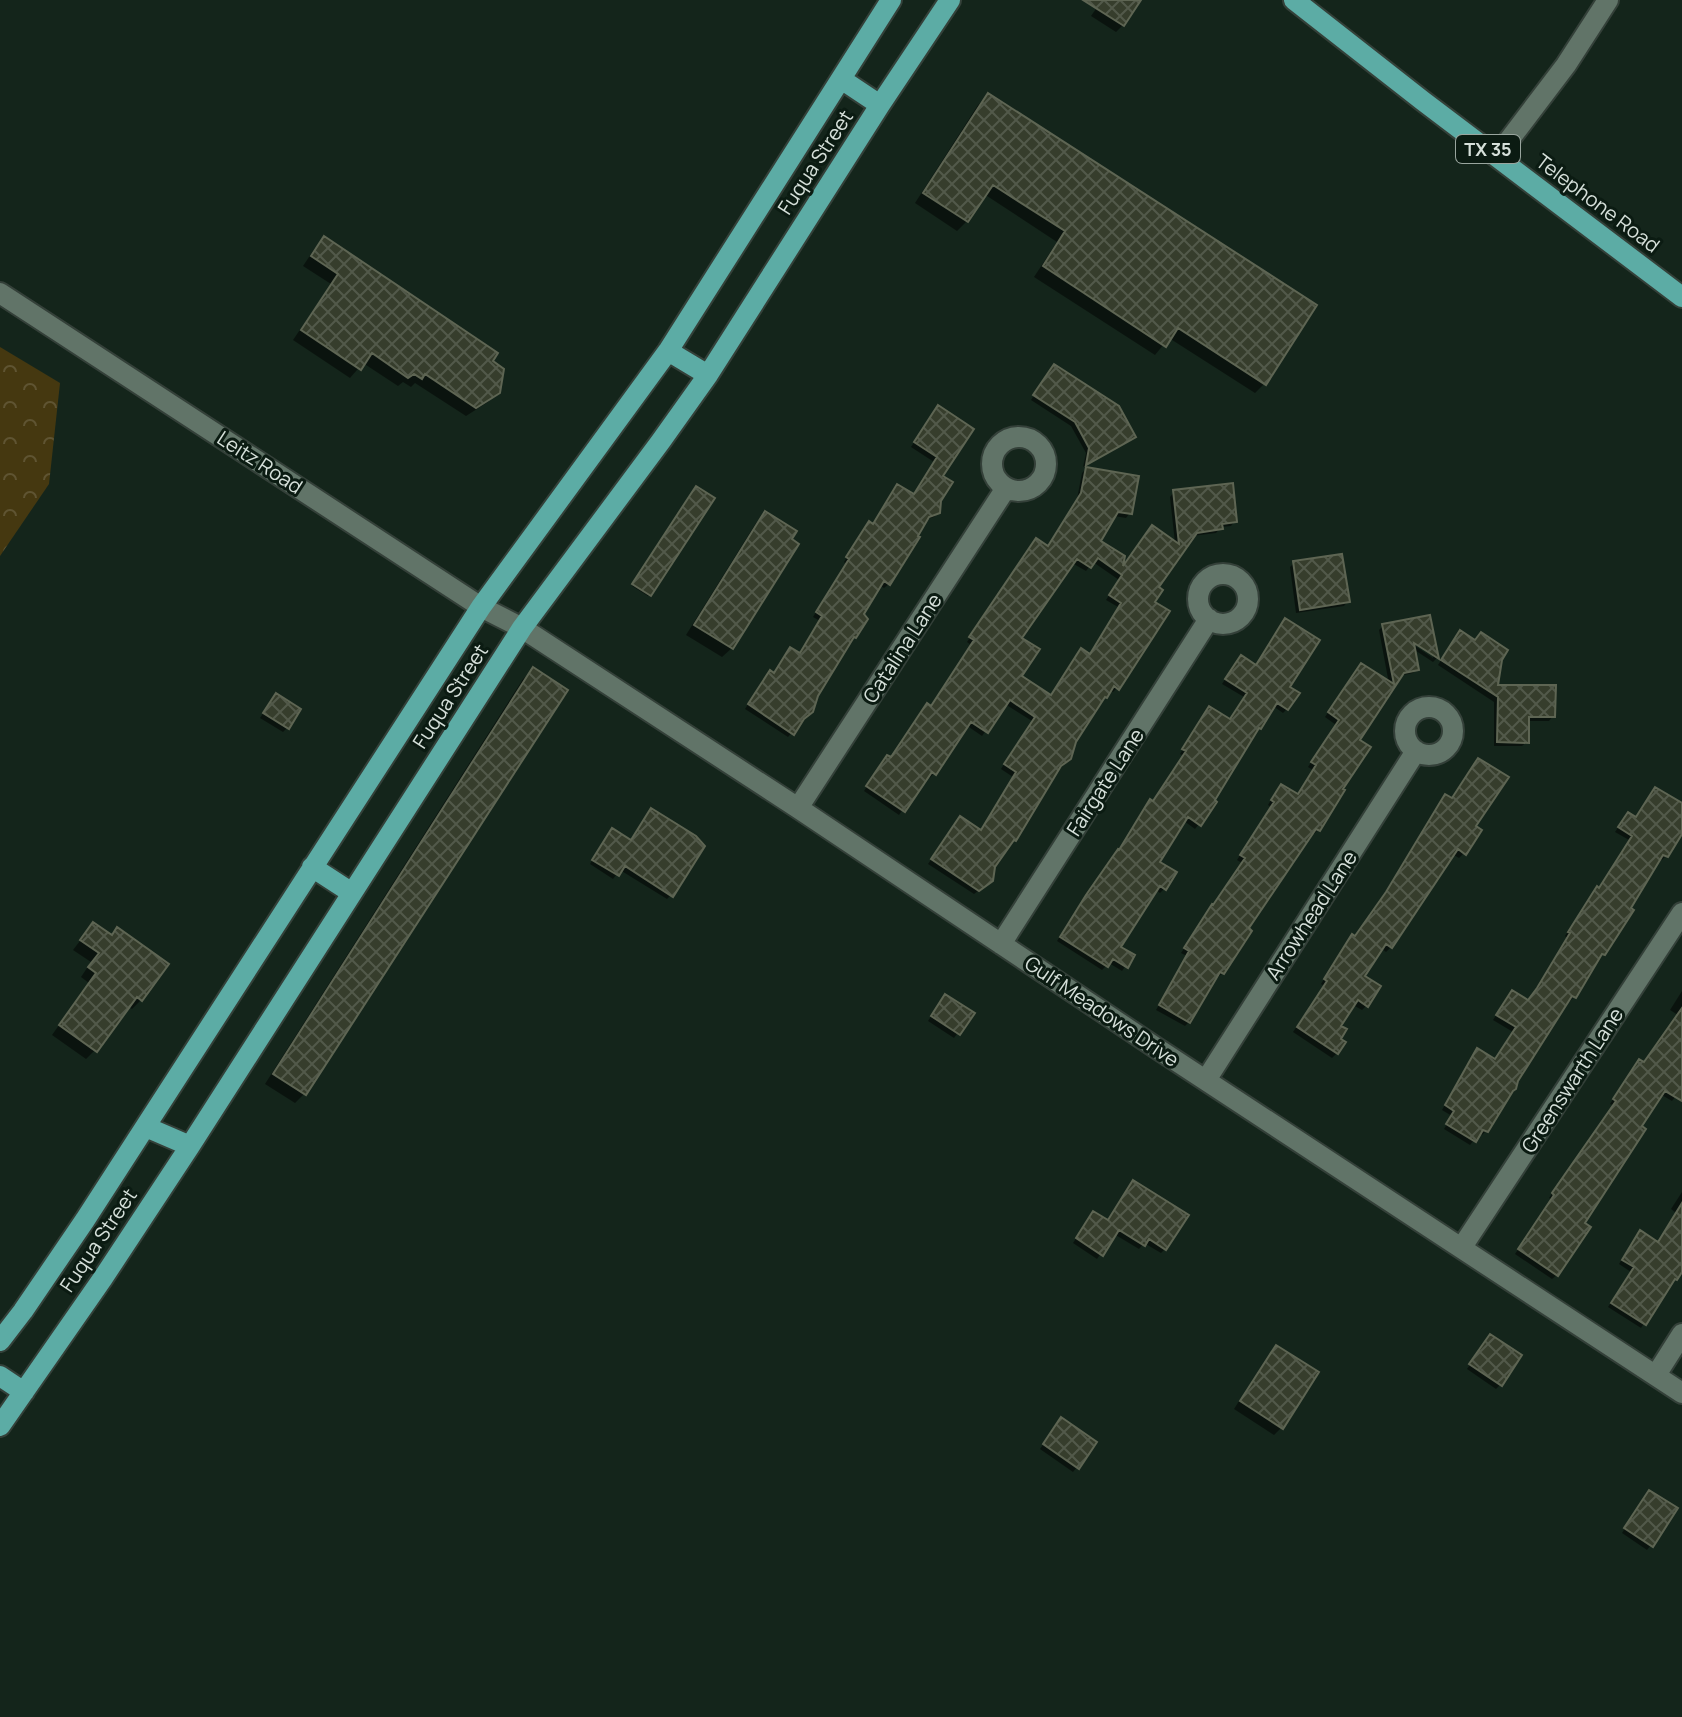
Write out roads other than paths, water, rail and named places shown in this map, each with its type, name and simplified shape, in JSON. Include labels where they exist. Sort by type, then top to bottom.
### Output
[{"type":"main road","name":"Fuqua Street","points":[[0,1341],[146,1127],[481,607],[668,351],[891,0]]},
{"type":"main road","name":"Fuqua Street","points":[[0,1426],[190,1146],[522,628],[708,375],[950,0]]},
{"type":"main road","name":"Telephone Road","points":[[1294,0],[1680,292]]},
{"type":"main road","points":[[841,79],[880,105]]},
{"type":"main road","points":[[668,351],[708,375]]},
{"type":"main road","points":[[312,867],[352,893]]},
{"type":"main road","points":[[146,1127],[190,1146]]},
{"type":"main road","points":[[0,1376],[24,1392]]},
{"type":"street","points":[[1497,156],[1566,65],[1608,0]]},
{"type":"street","name":"Leitz Road","points":[[0,293],[481,607],[522,628]]},
{"type":"street","name":"Catalina Lane","points":[[798,808],[1006,488]]},
{"type":"street","name":"Fairgate Lane","points":[[1001,944],[1209,619]]},
{"type":"street","name":"Gulf Meadows Drive","points":[[522,628],[1682,1393]]},
{"type":"street","name":"Arrowhead Lane","points":[[1206,1080],[1416,751]]},
{"type":"street","name":"Greenswarth Lane","points":[[1462,1247],[1682,913]]},
{"type":"street","points":[[1656,1375],[1682,1334]]}]
